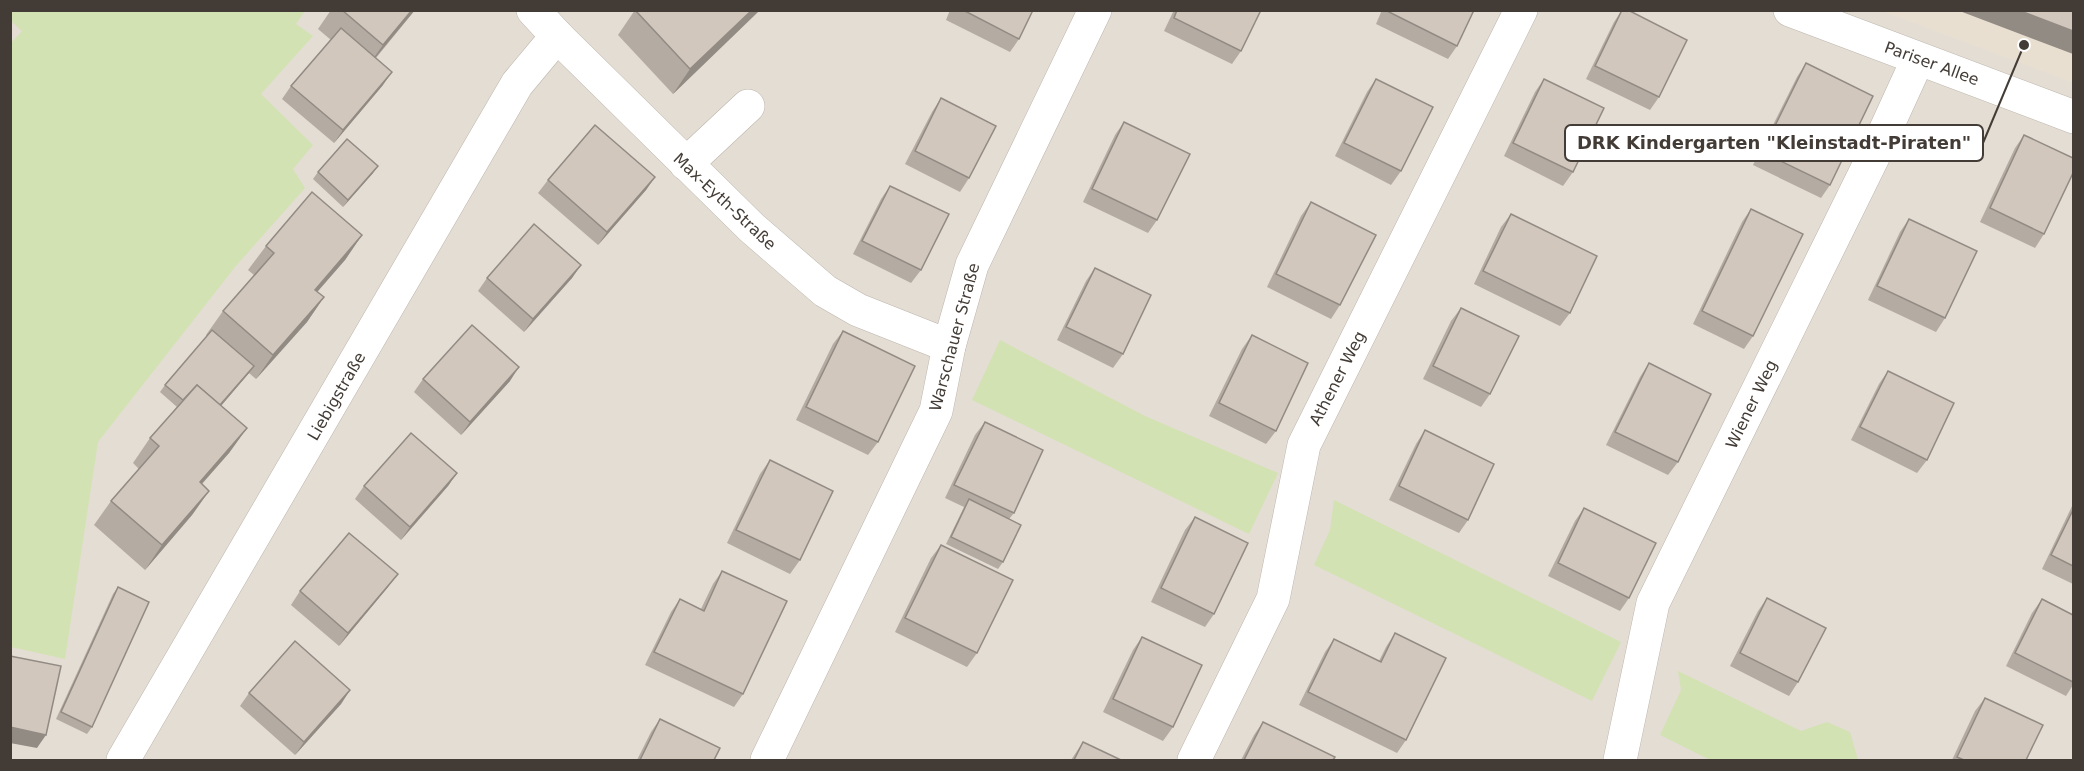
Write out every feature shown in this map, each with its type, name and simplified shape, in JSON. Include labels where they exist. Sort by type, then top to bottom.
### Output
[{"type":"street","name":"Max-Eyth-Straße","points":[[533,10],[556,36],[752,228],[825,291],[858,310],[949,346]]},
{"type":"street","name":"Warschauer Straße","points":[[767,760],[936,411],[949,346],[972,265],[1095,10]]},
{"type":"street","name":"Athener Weg","points":[[1194,760],[1273,599],[1304,445],[1521,10]]},
{"type":"street","name":"Pariser Allee","points":[[1790,10],[2073,117]]},
{"type":"street","name":"Liebigstraße","points":[[123,760],[517,84],[556,36]]},
{"type":"street","name":"Wiener Weg","points":[[1620,760],[1653,603],[1874,155],[1918,58]]},
{"type":"street","points":[[686,164],[748,106]]},
{"type":"shaded area","points":[[11,11],[2073,11],[2073,760],[11,760]]},
{"type":"shaded area","points":[[1882,11],[2073,11],[2073,83],[2066,80]]},
{"type":"green space","points":[[11,10],[305,11],[296,24],[313,36],[261,94],[313,145],[293,169],[305,188],[235,267],[98,442],[65,659],[11,647],[10,44],[22,31],[11,21]]},
{"type":"green space","points":[[1000,340],[1145,416],[1278,473],[1249,534],[972,400]]},
{"type":"green space","points":[[1334,500],[1621,642],[1592,701],[1314,565],[1330,530]]},
{"type":"green space","points":[[1678,671],[1801,731],[1827,722],[1850,732],[1858,760],[1710,760],[1660,735],[1681,690]]},
{"type":"building","points":[[342,10],[412,10],[383,45]]},
{"type":"building","points":[[635,10],[752,10],[690,69]]},
{"type":"building","points":[[963,10],[1033,10],[1019,39]]},
{"type":"building","points":[[1177,10],[1261,10],[1241,51],[1174,18]]},
{"type":"building","points":[[1385,10],[1474,10],[1457,46]]},
{"type":"building","points":[[1622,10],[1628,10],[1687,40],[1659,97],[1595,66]]},
{"type":"building","points":[[2018,10],[2073,10],[2073,31]]},
{"type":"building","points":[[341,28],[392,72],[343,130],[291,86]]},
{"type":"building","points":[[1806,63],[1873,96],[1830,185],[1762,152]]},
{"type":"building","points":[[1376,79],[1433,107],[1401,171],[1344,143]]},
{"type":"building","points":[[1544,79],[1604,108],[1573,172],[1513,143]]},
{"type":"building","points":[[941,98],[996,126],[969,178],[915,151]]},
{"type":"building","points":[[1124,122],[1190,154],[1157,220],[1092,189]]},
{"type":"building","points":[[595,125],[655,177],[607,232],[548,180]]},
{"type":"building","points":[[2024,135],[2073,158],[2073,173],[2044,234],[1990,208]]},
{"type":"building","points":[[347,139],[378,166],[348,200],[318,172]]},
{"type":"building","points":[[890,186],[949,214],[921,270],[862,241]]},
{"type":"building","points":[[312,192],[362,235],[315,290],[324,297],[273,355],[223,311],[274,253],[266,246]]},
{"type":"building","points":[[1311,202],[1376,235],[1340,305],[1276,274]]},
{"type":"building","points":[[1751,209],[1803,234],[1753,336],[1702,311]]},
{"type":"building","points":[[1511,214],[1597,256],[1570,313],[1483,271]]},
{"type":"building","points":[[1909,219],[1977,251],[1945,318],[1877,286]]},
{"type":"building","points":[[534,224],[581,265],[533,319],[487,278]]},
{"type":"building","points":[[1095,268],[1151,295],[1123,354],[1066,327]]},
{"type":"building","points":[[1461,308],[1519,336],[1490,394],[1433,366]]},
{"type":"building","points":[[472,325],[519,367],[470,422],[423,379]]},
{"type":"building","points":[[212,330],[254,366],[220,405],[197,385],[183,400],[165,385]]},
{"type":"building","points":[[843,331],[915,366],[878,442],[806,407]]},
{"type":"building","points":[[1252,335],[1308,363],[1276,431],[1219,403]]},
{"type":"building","points":[[1649,363],[1711,394],[1678,462],[1615,432]]},
{"type":"building","points":[[1888,371],[1954,403],[1927,460],[1860,427]]},
{"type":"building","points":[[197,385],[247,428],[200,482],[209,491],[162,545],[111,501],[159,446],[150,438]]},
{"type":"building","points":[[985,422],[1043,450],[1014,513],[954,485]]},
{"type":"building","points":[[1425,430],[1494,464],[1468,520],[1399,486]]},
{"type":"building","points":[[411,433],[457,473],[410,527],[364,486]]},
{"type":"building","points":[[770,460],[833,491],[800,560],[736,530]]},
{"type":"building","points":[[969,499],[1021,525],[1003,562],[951,537]]},
{"type":"building","points":[[1584,508],[1656,543],[1629,598],[1558,563]]},
{"type":"building","points":[[2073,510],[2073,566],[2051,555]]},
{"type":"building","points":[[1195,517],[1248,543],[1214,614],[1161,588]]},
{"type":"building","points":[[349,533],[398,574],[348,633],[300,591]]},
{"type":"building","points":[[941,545],[1013,580],[977,653],[905,618]]},
{"type":"building","points":[[722,571],[787,601],[743,694],[654,652],[680,599],[704,611]]},
{"type":"building","points":[[118,587],[149,602],[92,727],[61,712]]},
{"type":"building","points":[[1767,598],[1826,628],[1798,682],[1740,653]]},
{"type":"building","points":[[2042,599],[2073,615],[2073,682],[2015,653]]},
{"type":"building","points":[[1395,633],[1446,658],[1406,740],[1308,692],[1334,639],[1381,662]]},
{"type":"building","points":[[1142,637],[1202,665],[1173,727],[1113,699]]},
{"type":"building","points":[[295,641],[350,690],[304,742],[249,693]]},
{"type":"building","points":[[10,656],[61,666],[46,735],[10,727]]},
{"type":"building","points":[[1985,698],[2043,725],[2026,760],[1964,760],[1957,757]]},
{"type":"building","points":[[660,719],[720,748],[714,760],[640,760]]},
{"type":"building","points":[[1263,722],[1335,757],[1333,760],[1244,760]]},
{"type":"building","points":[[1083,742],[1121,760],[1074,760]]},
{"type":"place","name":"DRK Kindergarten \"Kleinstadt-Piraten\"","points":[[2024,45]]}]
